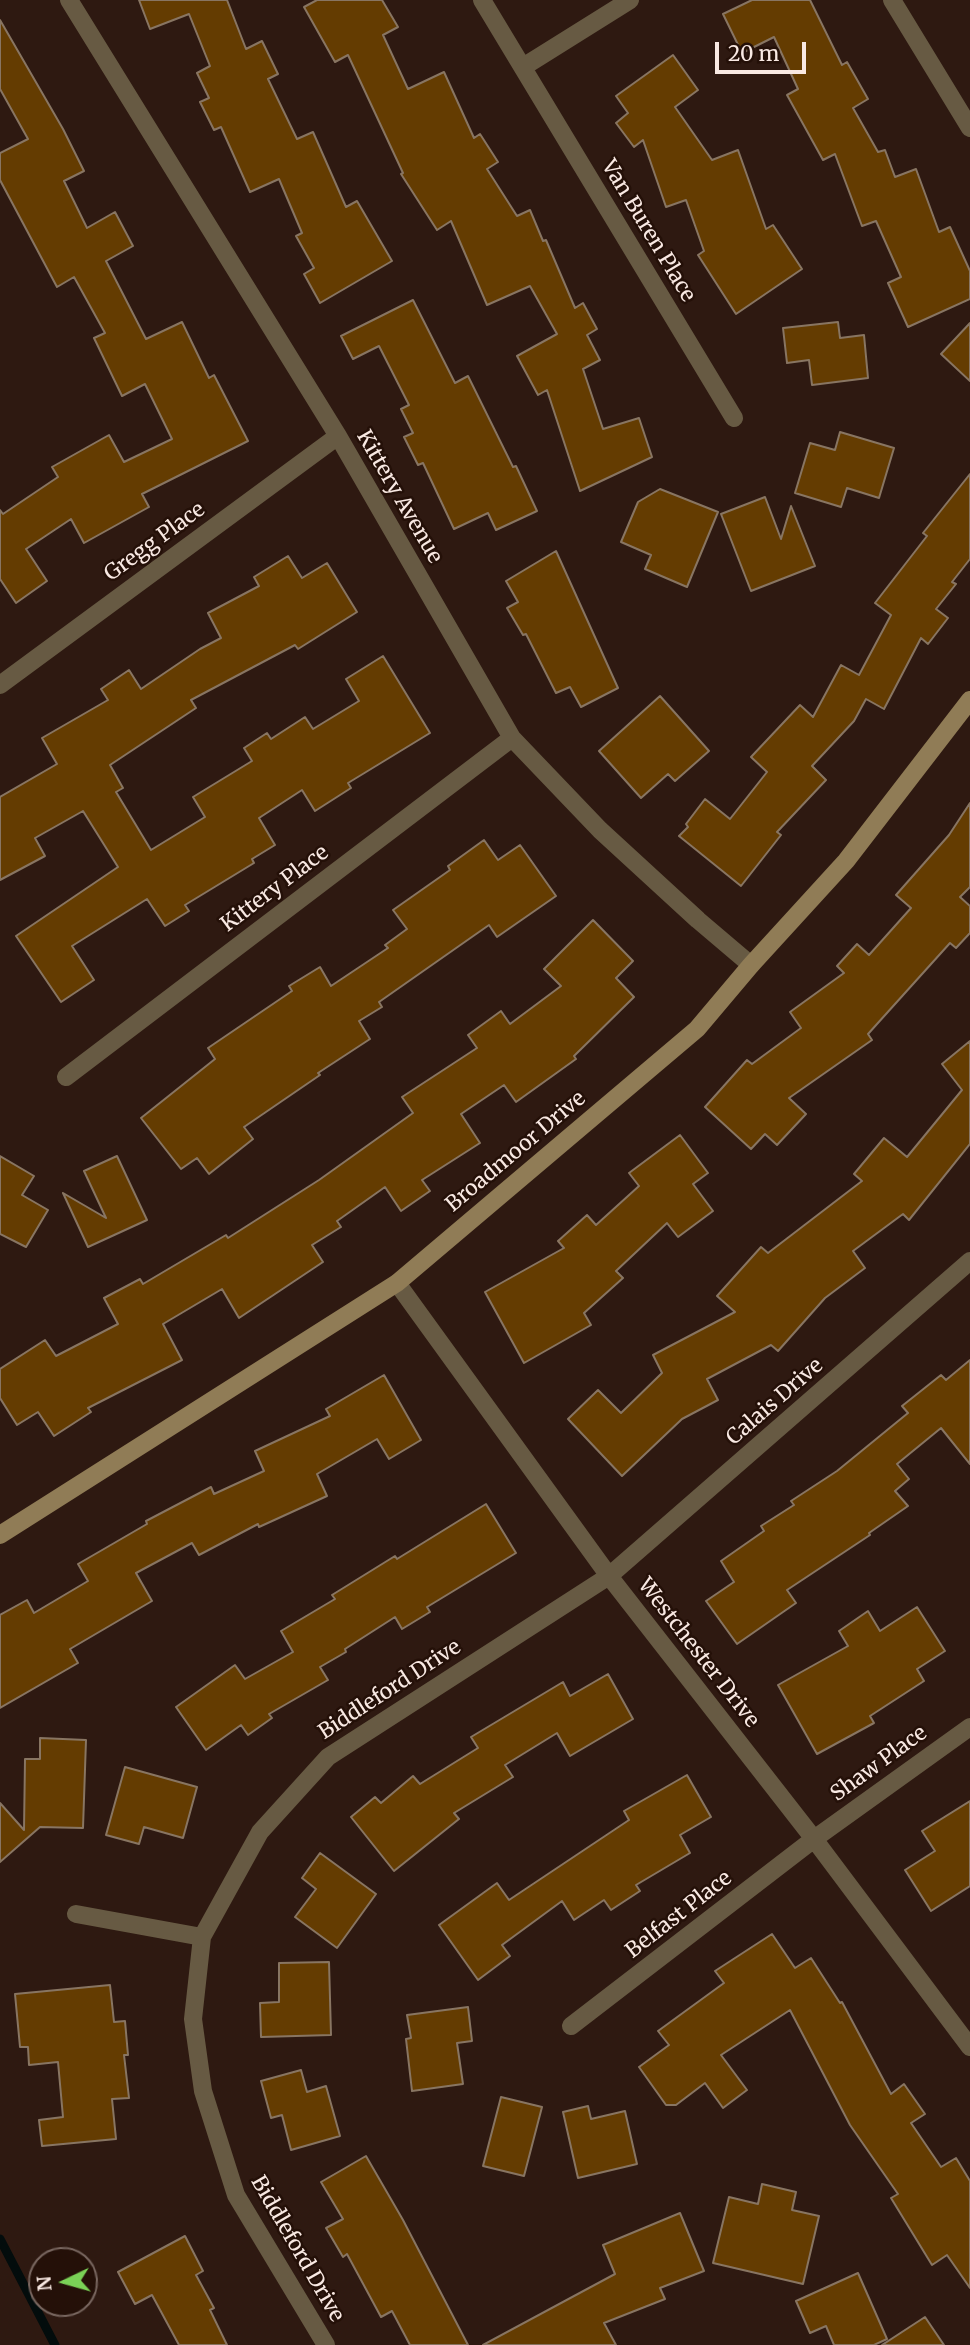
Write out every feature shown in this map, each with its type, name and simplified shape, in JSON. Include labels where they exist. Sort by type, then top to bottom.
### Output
[{"type":"street","name":"Kittery Avenue","points":[[69,0],[338,436],[512,738],[600,830],[698,920],[751,964]]},
{"type":"street","name":"Van Buren Place","points":[[482,0],[734,418]]},
{"type":"street","points":[[523,67],[630,0]]},
{"type":"street","points":[[892,0],[970,128]]},
{"type":"street","name":"Gregg Place","points":[[0,685],[338,436]]},
{"type":"street","name":"Broadmoor Drive","points":[[0,1535],[397,1283],[697,1029],[751,964],[846,861],[970,700]]},
{"type":"street","name":"Kittery Place","points":[[66,1077],[512,738]]},
{"type":"street","name":"Calais Drive","points":[[609,1576],[970,1261]]},
{"type":"street","name":"Westchester Drive","points":[[397,1283],[609,1576],[814,1839],[970,2047]]},
{"type":"street","name":"Biddleford Drive","points":[[326,2345],[236,2195],[203,2091],[192,2018],[202,1937],[260,1832],[328,1757],[609,1576]]},
{"type":"street","name":"Shaw Place","points":[[814,1839],[970,1727]]},
{"type":"street","name":"Belfast Place","points":[[571,2026],[814,1839]]},
{"type":"street","points":[[76,1914],[202,1937]]},
{"type":"building","points":[[139,0],[227,0],[246,49],[262,41],[278,74],[268,79],[297,139],[313,132],[346,207],[357,201],[392,261],[320,303],[304,274],[314,268],[296,236],[302,233],[279,179],[250,192],[221,127],[214,130],[200,102],[209,98],[197,73],[210,66],[189,14],[150,29]]},
{"type":"building","points":[[317,0],[382,0],[398,27],[383,35],[408,89],[444,72],[474,138],[480,134],[498,162],[487,169],[517,216],[530,210],[575,308],[583,303],[597,329],[587,335],[600,360],[583,369],[603,429],[639,418],[652,457],[580,491],[547,390],[538,395],[517,356],[557,334],[530,286],[487,305],[451,221],[437,230],[401,174],[403,173],[348,55],[335,62],[304,7]]},
{"type":"building","points":[[752,0],[810,0],[842,65],[847,62],[868,99],[853,108],[878,152],[885,150],[895,177],[916,169],[939,232],[950,227],[970,271],[970,299],[908,327],[888,283],[901,277],[876,221],[862,226],[835,154],[823,160],[787,95],[798,89],[774,37],[742,53],[723,14]]},
{"type":"building","points":[[0,20],[84,171],[64,181],[87,228],[115,212],[133,246],[106,261],[146,339],[182,322],[209,378],[214,375],[248,441],[142,494],[149,507],[84,543],[71,519],[26,549],[47,581],[16,603],[0,579],[0,510],[3,514],[58,477],[52,467],[109,435],[124,462],[172,439],[145,384],[122,396],[94,338],[105,333],[74,277],[57,287],[0,180],[0,153],[28,139],[0,89]]},
{"type":"building","points":[[673,55],[698,90],[675,107],[712,160],[738,150],[766,229],[773,225],[802,269],[736,314],[698,255],[704,251],[686,200],[666,207],[643,140],[634,147],[616,123],[628,113],[616,96]]},
{"type":"building","points":[[413,300],[455,383],[468,376],[537,511],[496,530],[488,513],[454,529],[423,463],[418,465],[404,437],[413,433],[401,409],[409,405],[379,346],[353,359],[341,336]]},
{"type":"building","points":[[838,322],[840,338],[864,335],[868,378],[812,385],[809,360],[787,363],[783,328]]},
{"type":"building","points":[[970,323],[970,381],[941,354]]},
{"type":"building","points":[[840,432],[894,448],[879,498],[847,488],[841,507],[795,493],[810,443],[835,450]]},
{"type":"building","points":[[970,474],[970,559],[952,582],[956,584],[936,609],[948,618],[928,644],[921,638],[884,709],[866,699],[854,721],[812,766],[826,780],[777,832],[781,835],[741,886],[679,836],[688,827],[686,824],[705,799],[730,819],[767,772],[751,757],[800,705],[813,717],[841,665],[859,675],[891,615],[875,603],[927,536],[923,533]]},
{"type":"building","points":[[660,489],[718,512],[687,587],[645,569],[651,555],[621,542],[638,502]]},
{"type":"building","points":[[765,497],[781,539],[791,506],[815,566],[751,591],[721,514]]},
{"type":"building","points":[[556,551],[618,688],[581,707],[570,687],[556,693],[526,634],[523,635],[507,608],[518,602],[506,581]]},
{"type":"building","points":[[288,556],[302,578],[327,563],[357,612],[298,649],[295,645],[191,700],[196,708],[110,765],[123,788],[116,792],[151,850],[205,817],[193,797],[252,761],[244,748],[267,733],[271,739],[305,717],[313,729],[359,701],[346,679],[383,656],[430,733],[348,783],[351,788],[315,811],[302,790],[259,818],[275,845],[252,859],[254,863],[185,905],[189,911],[165,926],[147,899],[72,946],[94,980],[61,1002],[16,936],[118,867],[83,811],[35,838],[45,856],[0,880],[0,797],[57,764],[42,738],[108,700],[101,689],[129,670],[141,689],[221,638],[208,613],[259,586],[254,577]]},
{"type":"building","points":[[660,696],[709,751],[675,781],[668,774],[641,798],[599,751]]},
{"type":"building","points":[[970,803],[970,887],[960,897],[970,906],[970,933],[956,948],[950,943],[868,1034],[872,1040],[789,1098],[806,1114],[777,1145],[765,1134],[751,1149],[705,1107],[747,1060],[752,1064],[801,1028],[790,1012],[844,973],[837,966],[857,944],[869,955],[911,908],[896,895],[949,835]]},
{"type":"building","points":[[484,840],[498,860],[520,845],[556,896],[497,937],[489,925],[379,1002],[382,1007],[359,1021],[370,1039],[244,1127],[253,1139],[209,1174],[197,1158],[181,1169],[141,1118],[215,1059],[208,1048],[292,991],[289,986],[320,967],[331,986],[388,948],[385,945],[407,929],[393,910],[450,870],[448,866]]},
{"type":"building","points":[[593,920],[633,961],[616,978],[634,997],[574,1056],[576,1059],[516,1102],[504,1085],[461,1114],[480,1143],[422,1180],[430,1191],[401,1211],[385,1187],[337,1221],[341,1227],[312,1245],[323,1262],[239,1318],[222,1289],[163,1324],[182,1360],[88,1408],[91,1412],[54,1436],[38,1412],[17,1425],[0,1398],[0,1369],[45,1340],[56,1356],[118,1324],[104,1298],[140,1279],[143,1284],[226,1235],[228,1238],[319,1180],[413,1113],[402,1097],[477,1048],[468,1035],[501,1011],[510,1024],[561,986],[544,969]]},
{"type":"building","points":[[970,1041],[970,1144],[909,1220],[903,1214],[853,1251],[865,1268],[825,1298],[778,1351],[771,1345],[707,1379],[718,1400],[682,1419],[622,1476],[568,1419],[598,1390],[621,1413],[662,1373],[653,1355],[735,1312],[717,1296],[761,1247],[768,1253],[862,1181],[854,1174],[884,1138],[907,1157],[962,1090],[942,1064]]},
{"type":"building","points":[[680,1135],[708,1173],[693,1184],[713,1211],[678,1237],[667,1223],[616,1271],[623,1278],[584,1313],[591,1325],[524,1363],[485,1292],[564,1248],[558,1241],[587,1215],[596,1225],[639,1186],[629,1173]]},
{"type":"building","points":[[0,1156],[34,1176],[22,1195],[48,1210],[26,1247],[0,1234]]},
{"type":"building","points":[[117,1156],[147,1220],[88,1247],[63,1193],[106,1218],[84,1171]]},
{"type":"building","points":[[970,1360],[970,1464],[941,1428],[897,1464],[909,1479],[895,1491],[908,1506],[869,1533],[870,1535],[787,1590],[796,1603],[737,1644],[706,1601],[734,1582],[721,1561],[764,1531],[761,1526],[794,1505],[791,1501],[837,1471],[908,1413],[902,1406],[941,1375],[946,1380]]},
{"type":"building","points":[[384,1375],[421,1440],[389,1459],[377,1439],[317,1474],[327,1496],[259,1527],[258,1524],[199,1555],[192,1543],[136,1573],[152,1601],[70,1649],[78,1663],[0,1708],[0,1615],[27,1600],[34,1613],[88,1581],[78,1564],[147,1524],[146,1521],[211,1487],[214,1494],[264,1471],[255,1451],[330,1416],[326,1409]]},
{"type":"building","points":[[486,1504],[516,1553],[427,1607],[430,1612],[402,1629],[395,1617],[320,1667],[328,1680],[269,1714],[272,1718],[248,1735],[241,1725],[206,1750],[176,1707],[235,1665],[245,1679],[293,1652],[281,1631],[335,1599],[332,1595]]},
{"type":"building","points":[[917,1607],[945,1651],[917,1669],[924,1681],[870,1716],[874,1723],[817,1754],[778,1685],[848,1646],[839,1631],[868,1611],[880,1631]]},
{"type":"building","points":[[608,1674],[633,1719],[570,1756],[557,1733],[505,1765],[513,1777],[454,1813],[459,1819],[394,1871],[351,1817],[375,1797],[381,1803],[413,1776],[420,1784],[478,1748],[471,1737],[563,1682],[570,1696]]},
{"type":"building","points":[[40,1738],[86,1740],[83,1828],[40,1827],[0,1862],[0,1803],[24,1830],[25,1759],[40,1759]]},
{"type":"building","points":[[125,1767],[197,1787],[183,1838],[144,1827],[139,1844],[106,1835]]},
{"type":"building","points":[[687,1775],[711,1817],[680,1835],[690,1853],[636,1885],[640,1891],[611,1910],[604,1900],[574,1920],[562,1901],[502,1945],[510,1956],[478,1980],[439,1925],[497,1883],[509,1900],[629,1820],[624,1811]]},
{"type":"building","points":[[970,1801],[970,1886],[931,1911],[905,1870],[935,1851],[922,1831]]},
{"type":"building","points":[[320,1853],[376,1894],[337,1948],[295,1917],[316,1889],[302,1878]]},
{"type":"building","points":[[772,1934],[795,1968],[811,1958],[840,2003],[842,2002],[891,2094],[904,2084],[925,2114],[911,2123],[941,2167],[956,2158],[970,2181],[970,2288],[947,2255],[932,2265],[891,2198],[898,2194],[850,2125],[790,2010],[721,2055],[747,2090],[723,2108],[705,2083],[676,2105],[666,2105],[639,2067],[669,2045],[658,2031],[724,1983],[715,1971]]},
{"type":"building","points":[[329,1962],[331,2035],[261,2037],[260,2003],[279,2002],[279,1963]]},
{"type":"building","points":[[110,1985],[114,2022],[125,2021],[128,2055],[124,2055],[129,2098],[112,2099],[116,2139],[42,2146],[39,2120],[63,2117],[58,2062],[29,2065],[28,2047],[20,2047],[15,1994]]},
{"type":"building","points":[[468,2007],[472,2041],[457,2043],[463,2084],[412,2091],[406,2039],[411,2038],[407,2015]]},
{"type":"building","points":[[301,2070],[307,2092],[326,2086],[340,2136],[291,2150],[282,2115],[271,2118],[261,2081]]},
{"type":"building","points":[[501,2097],[542,2107],[524,2176],[483,2166]]},
{"type":"building","points":[[588,2106],[591,2119],[625,2111],[637,2164],[578,2178],[563,2112]]},
{"type":"building","points":[[366,2156],[403,2220],[468,2345],[410,2345],[392,2311],[381,2317],[347,2254],[343,2257],[326,2228],[343,2219],[321,2182]]},
{"type":"building","points":[[762,2184],[796,2192],[792,2210],[819,2216],[803,2284],[713,2263],[729,2197],[758,2204]]},
{"type":"building","points":[[680,2213],[704,2271],[660,2288],[665,2299],[604,2323],[616,2345],[483,2345],[615,2274],[603,2245]]},
{"type":"building","points":[[185,2236],[203,2271],[196,2275],[214,2308],[210,2310],[227,2345],[179,2345],[152,2295],[135,2304],[118,2272]]},
{"type":"building","points":[[858,2273],[887,2339],[874,2345],[834,2345],[826,2326],[810,2333],[796,2301]]},
{"type":"building","points":[[925,2317],[944,2345],[882,2345]]},
{"type":"waterway","points":[[0,2239],[55,2345]]}]
